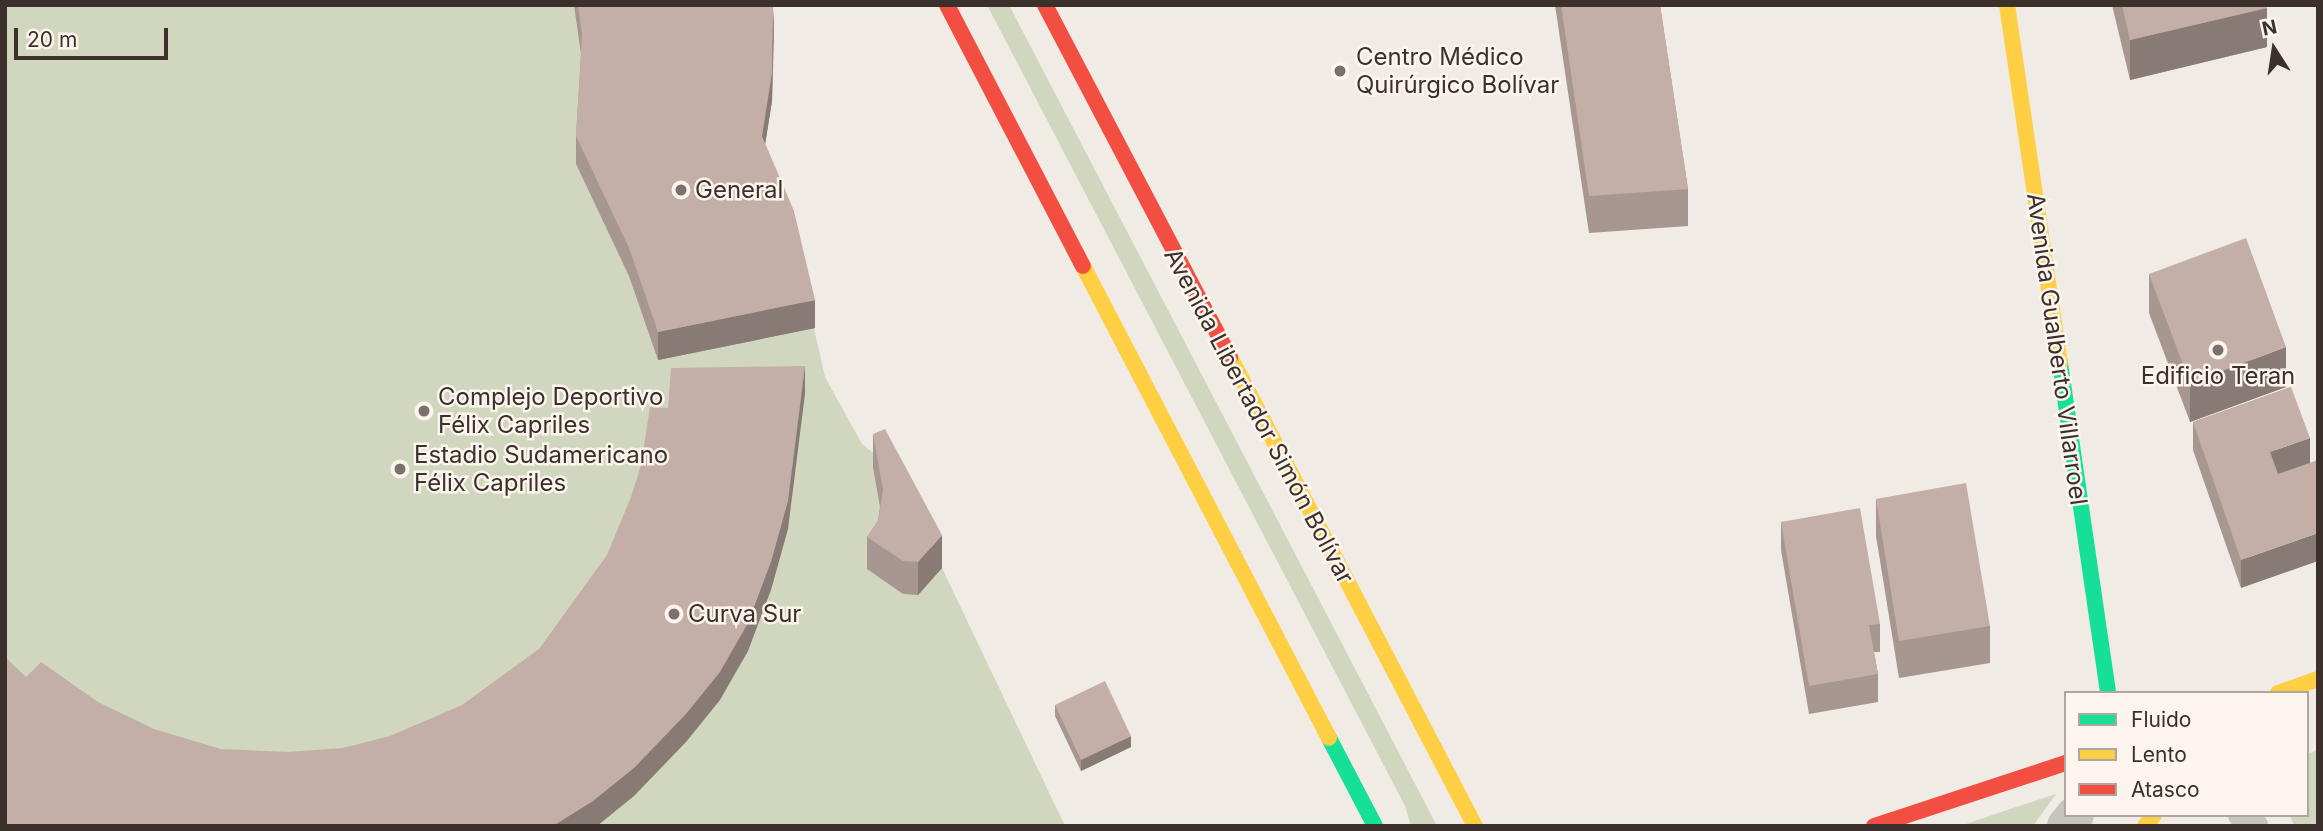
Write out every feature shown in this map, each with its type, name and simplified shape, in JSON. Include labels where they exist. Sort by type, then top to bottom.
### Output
[{"type":"main road","points":[[947,5],[1375,826]]},
{"type":"main road","name":"Avenida Libertador Simón Bolívar","points":[[1045,5],[1475,826]]},
{"type":"main road","name":"Avenida Gualberto Villarroel","points":[[2007,5],[2108,691]]},
{"type":"main road","points":[[2284,691],[2318,679]]},
{"type":"main road","points":[[1337,750],[1345,803]]},
{"type":"main road","points":[[1874,826],[2064,764]]},
{"type":"green space","name":"Estadio Sudamericano Félix Capriles","points":[[5,5],[772,5],[772,100],[762,164],[794,239],[825,377],[862,444],[885,462],[942,568],[1065,826],[5,826]]},
{"type":"green space","points":[[987,5],[1009,5],[1437,826],[1411,826],[1405,806]]},
{"type":"green space","points":[[2318,750],[2318,826],[2294,826],[2291,817],[2309,817],[2309,753]]},
{"type":"green space","points":[[2056,794],[2033,826],[1960,826],[2007,810]]},
{"type":"building","name":"General","points":[[578,5],[773,5],[772,73],[762,136],[794,211],[815,300],[658,332],[629,248],[576,136],[582,34]]},
{"type":"building","points":[[1561,5],[1660,5],[1688,189],[1589,196]]},
{"type":"building","points":[[2122,5],[2266,5],[2267,8],[2130,40]]},
{"type":"building","points":[[2246,238],[2286,347],[2190,383],[2149,274]]},
{"type":"building","name":"Curva Sur","points":[[805,366],[788,501],[771,562],[748,623],[720,672],[686,714],[634,768],[593,801],[553,826],[5,826],[5,657],[26,677],[41,662],[98,702],[154,729],[221,749],[288,752],[343,748],[390,736],[462,705],[539,649],[607,555],[641,465],[650,407],[668,408],[671,368]]},
{"type":"building","points":[[2291,387],[2310,438],[2270,452],[2278,474],[2318,460],[2318,533],[2241,560],[2193,422]]},
{"type":"building","points":[[885,429],[942,535],[918,562],[903,561],[867,537],[878,521],[883,490],[873,434]]},
{"type":"building","points":[[1966,483],[1990,626],[1899,641],[1876,499]]},
{"type":"building","points":[[1860,508],[1880,624],[1869,625],[1878,674],[1809,686],[1781,522]]},
{"type":"building","points":[[1105,681],[1131,736],[1081,760],[1055,705]]},
{"type":"traffic: fast","points":[[2060,363],[2108,691]]},
{"type":"traffic: fast","points":[[1329,738],[1375,826]]},
{"type":"traffic: slow","points":[[2007,5],[2060,363]]},
{"type":"traffic: slow","points":[[1083,266],[1329,738]]},
{"type":"traffic: slow","points":[[1230,357],[1475,826]]},
{"type":"traffic: slow","points":[[2284,691],[2318,679]]},
{"type":"traffic: slow","points":[[2145,826],[2152,817]]},
{"type":"traffic: jam","points":[[947,5],[1083,266]]},
{"type":"traffic: jam","points":[[1045,5],[1230,357]]},
{"type":"traffic: jam","points":[[1874,826],[2064,764]]},
{"type":"place","name":"Centro Médico Quirúrgico Bolívar","points":[[1340,71]]},
{"type":"place","name":"General","points":[[681,190]]},
{"type":"place","name":"Edificio Teran","points":[[2218,350]]},
{"type":"place","name":"Complejo Deportivo Félix Capriles","points":[[424,411]]},
{"type":"place","name":"Estadio Sudamericano Félix Capriles","points":[[400,469]]},
{"type":"place","name":"Curva Sur","points":[[674,614]]}]
